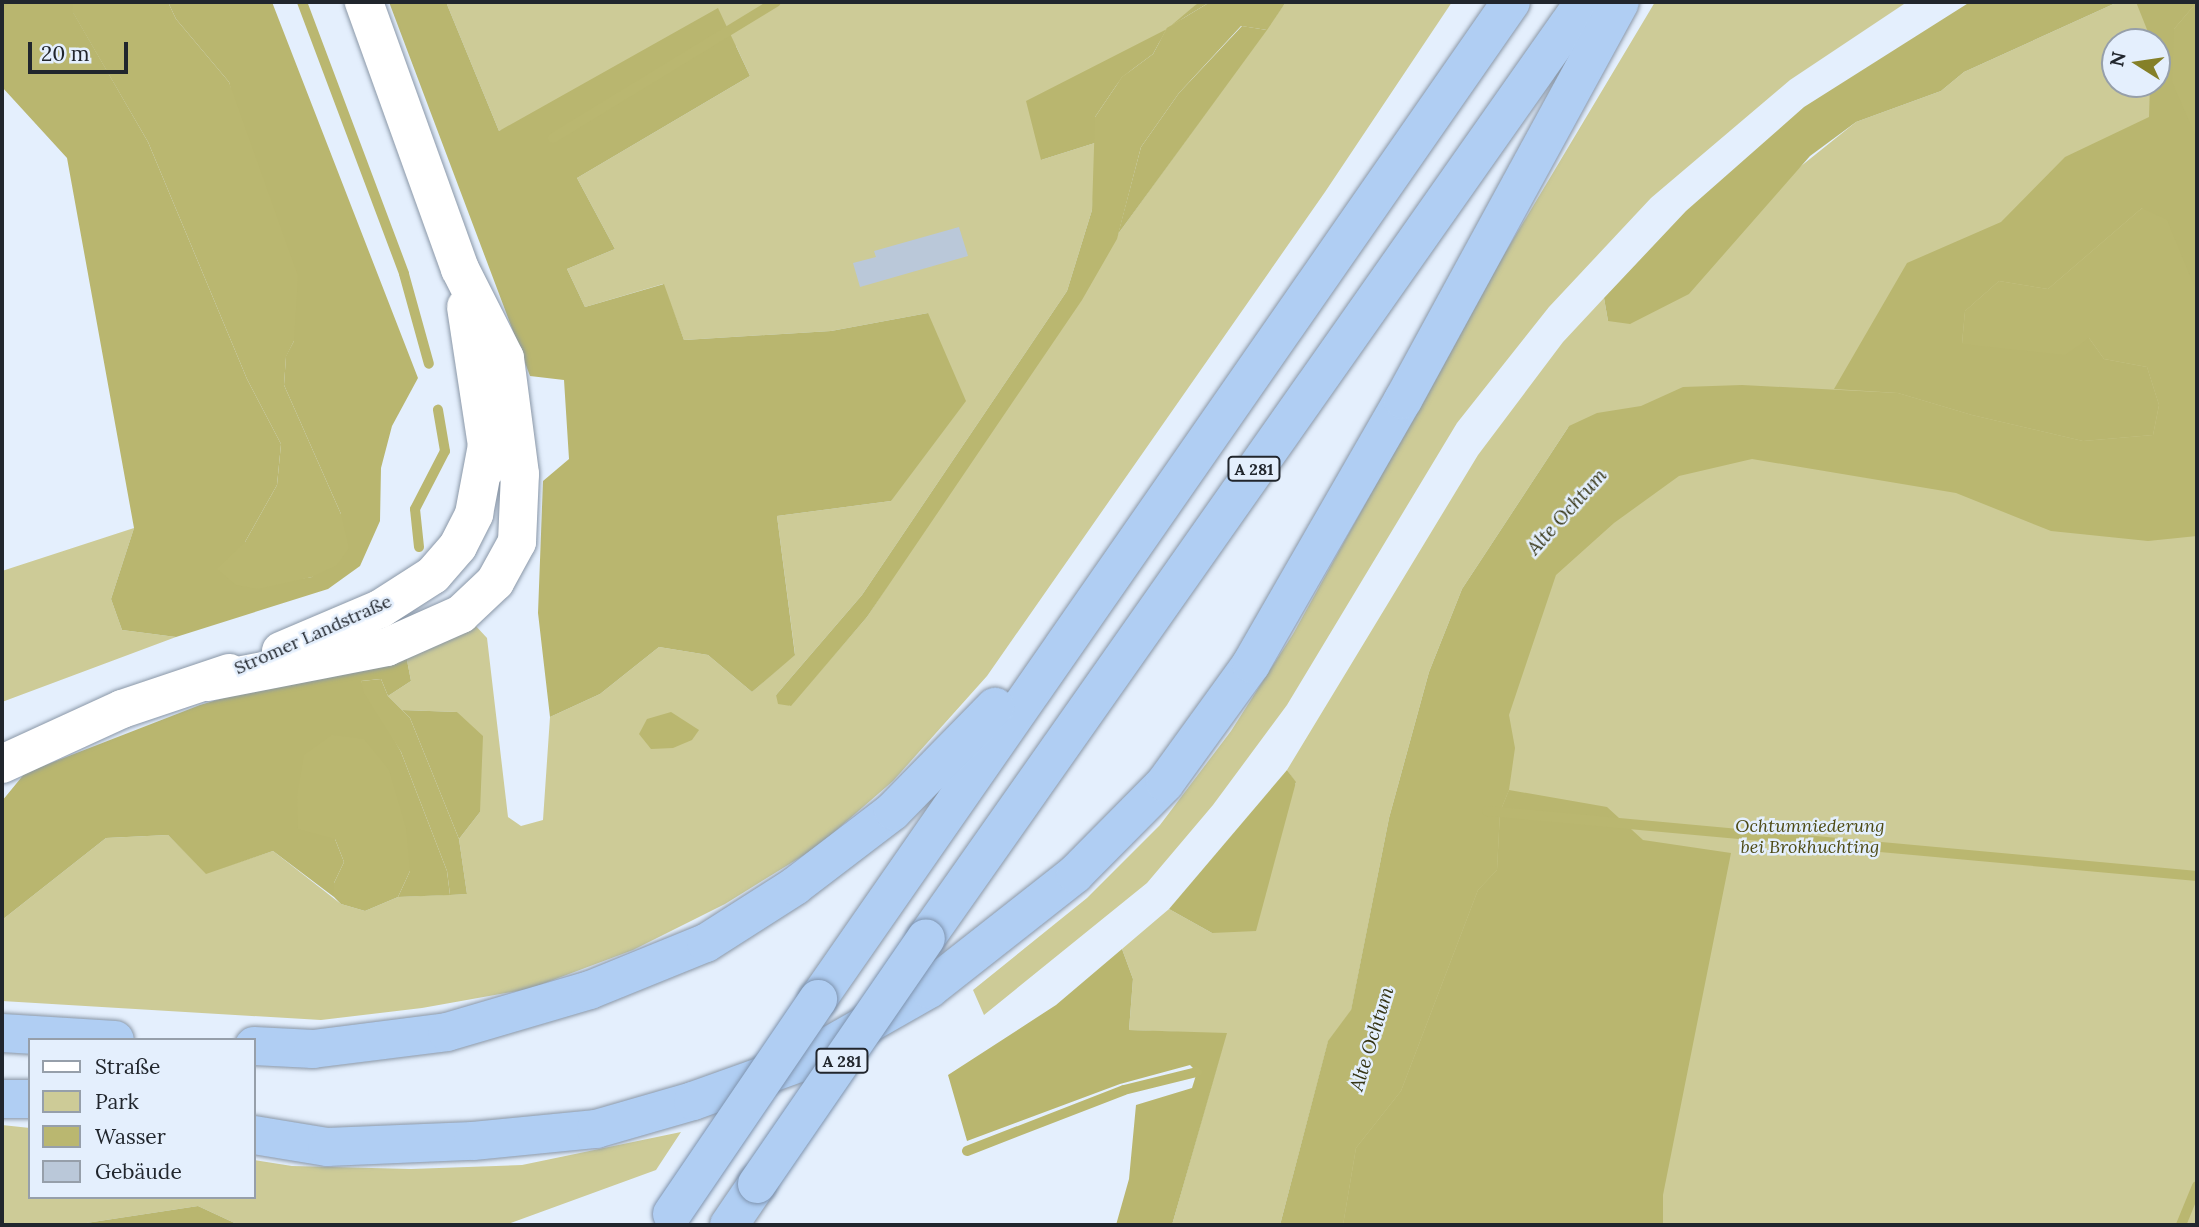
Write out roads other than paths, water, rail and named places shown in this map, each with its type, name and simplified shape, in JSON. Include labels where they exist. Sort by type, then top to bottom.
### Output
[{"type":"highway","name":"A 281","points":[[669,1220],[1113,570],[1511,2]]},
{"type":"highway","name":"A 281","points":[[729,1225],[926,938],[1584,2]]},
{"type":"highway","points":[[256,1135],[327,1147],[473,1141],[596,1129],[693,1101],[799,1063],[929,989],[1075,874],[1165,783],[1251,664],[1403,400],[1620,2]]},
{"type":"highway","points":[[256,1046],[313,1049],[447,1032],[590,990],[706,943],[795,886],[892,811],[973,733],[1113,570]]},
{"type":"highway","points":[[2,1033],[83,1038]]},
{"type":"highway","points":[[2,1099],[28,1099]]},
{"type":"street","name":"Stromer Landstraße","points":[[207,682],[387,647],[461,614],[495,582],[517,542],[520,474],[505,358],[460,269],[364,2]]},
{"type":"street","name":"Stromer Landstraße","points":[[460,269],[488,440],[496,512],[495,582]]},
{"type":"street","name":"Stromer Landstraße","points":[[2,764],[122,709],[207,682],[380,609],[433,575],[458,546],[474,514],[488,440]]},
{"type":"water","points":[[73,2],[168,2],[176,19],[229,82],[298,276],[294,341],[286,357],[284,385],[341,514],[349,548],[337,565],[312,577],[258,589],[236,585],[217,569],[245,542],[277,485],[281,444],[247,379],[148,142],[72,11]]},
{"type":"water","points":[[1210,2],[1286,2],[1267,30],[1241,26],[1179,93],[1141,147],[1117,239],[1082,300],[867,617],[791,706],[778,704],[776,695],[862,595],[1067,291],[1092,210],[1095,117],[1122,77],[1153,54],[1167,28]]},
{"type":"water","points":[[2197,2],[2197,139],[2172,82],[2174,29]]},
{"type":"water","name":"Alte Ochtum","points":[[2142,208],[2167,220],[2197,293],[2197,536],[2148,541],[2051,531],[1956,493],[1752,459],[1679,476],[1614,523],[1556,575],[1509,715],[1515,748],[1509,790],[1500,812],[1497,870],[1478,890],[1401,1091],[1356,1148],[1343,1225],[1280,1225],[1328,1041],[1351,1010],[1389,818],[1429,672],[1462,589],[1569,426],[1597,413],[1641,406],[1683,387],[1742,385],[1898,393],[1972,415],[2083,441],[2153,435],[2159,405],[2147,367],[2104,359],[2089,338],[2065,355],[1962,344],[1965,311],[1999,281],[2048,289]]},
{"type":"water","points":[[381,679],[388,696],[410,718],[459,839],[467,894],[450,895],[447,871],[401,752],[364,693],[361,681]]},
{"type":"water","points":[[671,712],[699,730],[692,740],[673,748],[651,749],[639,734],[647,719]]},
{"type":"water","points":[[332,735],[364,739],[389,770],[406,828],[410,871],[398,897],[365,911],[341,904],[334,897],[334,883],[344,862],[335,839],[298,829],[297,796],[304,755]]},
{"type":"waterway","points":[[302,2],[404,274],[429,364]]},
{"type":"waterway","points":[[553,138],[776,2]]},
{"type":"waterway","points":[[419,547],[415,509],[445,451],[438,410]]},
{"type":"waterway","points":[[1487,811],[2197,876]]},
{"type":"waterway","points":[[967,1151],[1124,1090],[1197,1072]]},
{"type":"waterway","points":[[2181,1225],[2197,1186]]},
{"type":"park label","name":"Ochtumniederung bei Brokhuchting","points":[[1810,837]]}]
